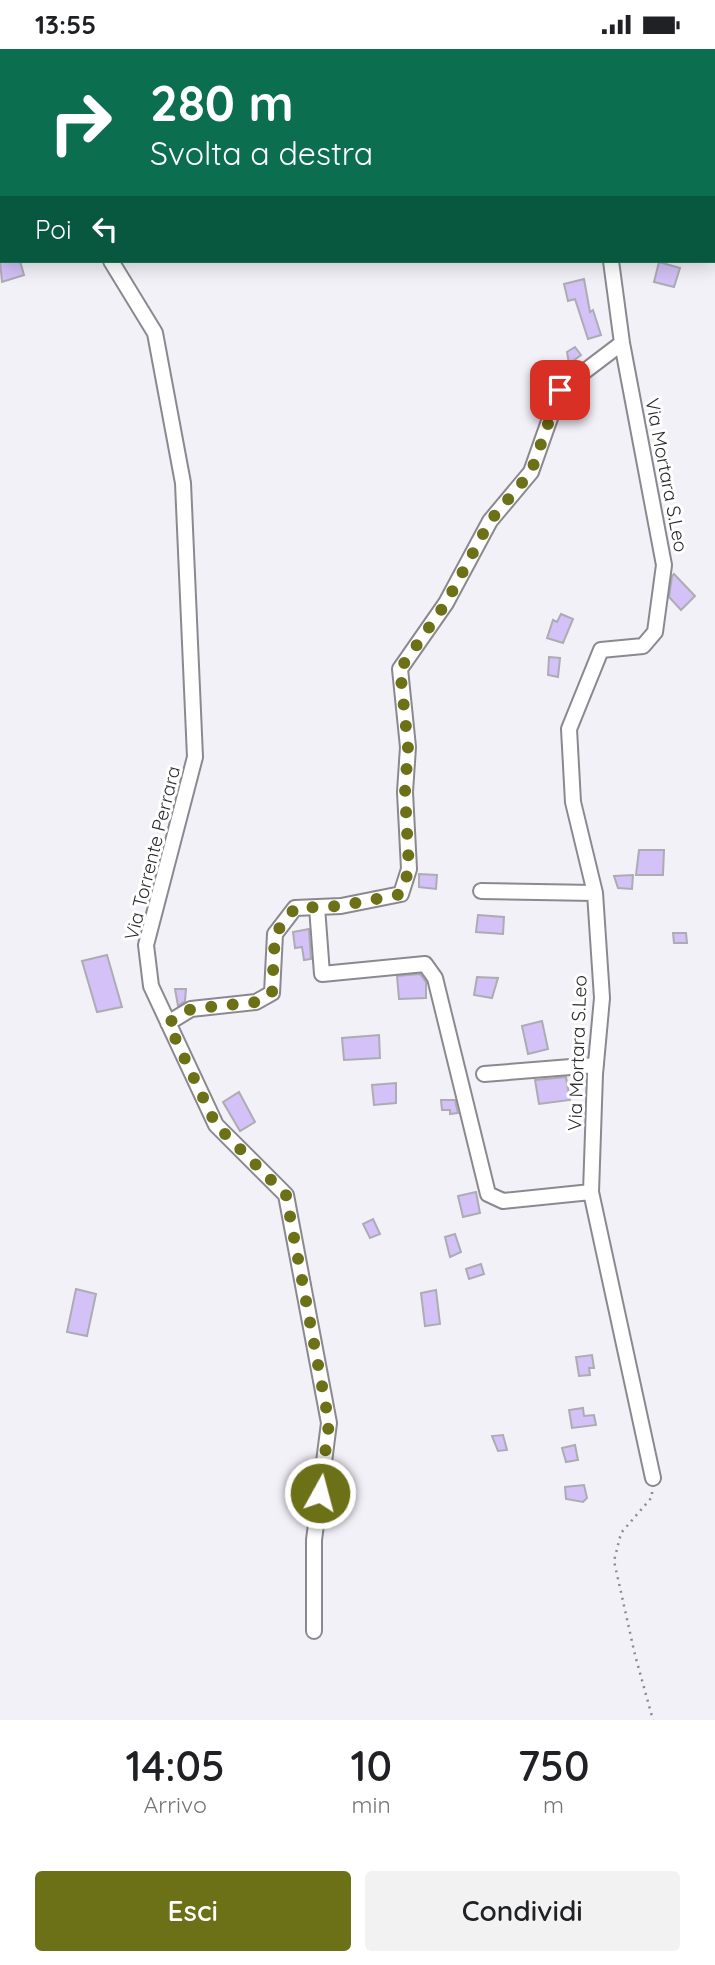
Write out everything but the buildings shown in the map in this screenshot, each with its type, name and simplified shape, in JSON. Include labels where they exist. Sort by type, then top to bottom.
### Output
[{"type":"street","name":"Via Torrente Perrara","points":[[112,263],[155,333],[183,483],[195,757],[146,945],[151,986],[216,1125],[286,1195],[329,1423],[314,1540],[314,1630]]},
{"type":"street","name":"Via Mortara S.Leo","points":[[611,263],[622,344],[664,565],[655,632],[643,646],[601,650],[569,729],[573,801],[595,893],[602,998],[596,1065],[591,1192],[653,1478]]},
{"type":"street","points":[[168,1023],[191,1009],[256,1002],[272,993],[275,934],[295,908],[341,906],[401,894],[409,869],[405,792],[408,747],[400,669],[446,603],[490,521],[531,472],[560,390],[622,344]]},
{"type":"street","points":[[481,891],[595,893]]},
{"type":"street","points":[[317,907],[322,974],[425,964],[435,978],[488,1194],[503,1201],[591,1192]]},
{"type":"street","points":[[484,1074],[596,1065]]},
{"type":"path","points":[[653,1478],[652,1497],[621,1533],[614,1561],[653,1720]]},
{"type":"route","points":[[320,1493],[329,1423],[286,1195],[216,1125],[168,1023],[191,1009],[256,1002],[272,993],[275,934],[295,908],[341,906],[401,894],[409,869],[405,792],[408,747],[400,669],[446,603],[490,521],[531,472],[560,390]]}]
